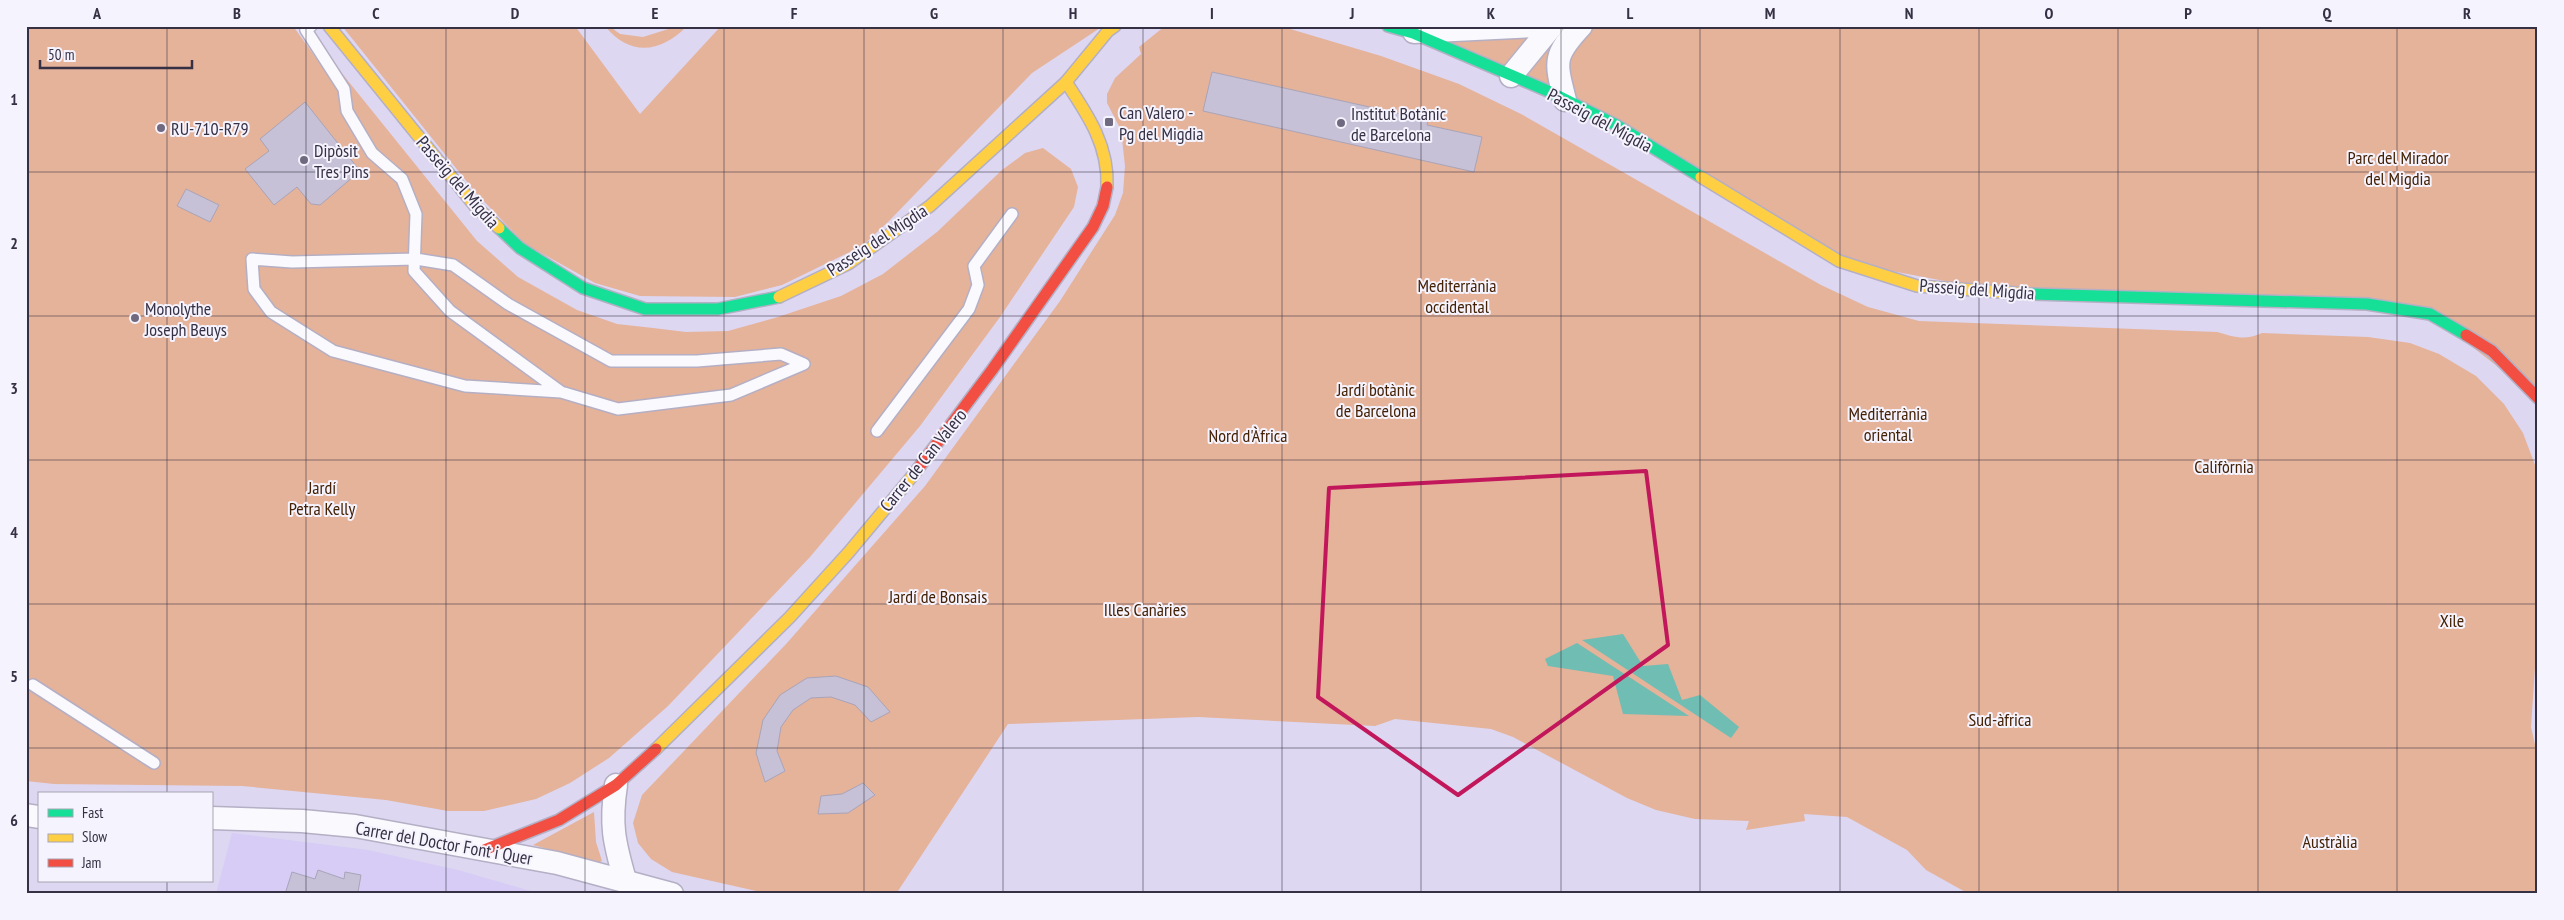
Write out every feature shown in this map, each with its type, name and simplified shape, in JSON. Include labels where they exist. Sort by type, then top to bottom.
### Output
[{"type":"street","name":"Passeig del Migdia","points":[[329,26],[475,206],[520,248],[583,288],[645,309],[718,309],[783,296],[848,264],[930,206],[1066,82],[1108,30],[1115,26]]},
{"type":"street","name":"Passeig del Migdia","points":[[1388,26],[1413,32],[1616,125],[1839,261],[1917,286],[2008,293],[2367,304],[2430,314],[2492,351],[2538,398]]},
{"type":"street","points":[[1413,32],[1536,26]]},
{"type":"street","points":[[1511,76],[1552,26]]},
{"type":"street","points":[[1565,100],[1557,71],[1558,58],[1562,47],[1581,26]]},
{"type":"street","name":"Carrer de Can Valero","points":[[484,850],[559,820],[616,784],[644,761],[816,589],[919,467],[998,365],[1093,227],[1104,206],[1109,183],[1104,153],[1096,128],[1066,82]]},
{"type":"street","points":[[616,784],[612,813],[615,845],[625,880]]},
{"type":"street","name":"Carrer del Doctor Font i Quer","points":[[212,818],[302,820],[355,826],[557,863],[672,894]]},
{"type":"lane","points":[[311,26],[306,30],[344,89],[347,111],[372,153],[402,179],[416,214],[416,258],[414,271],[450,311],[561,392]]},
{"type":"lane","points":[[878,431],[969,309],[978,285],[974,266],[1012,214]]},
{"type":"lane","points":[[416,258],[453,266],[508,304],[611,361],[697,361],[780,354],[804,364],[731,395],[618,409],[561,392],[465,386],[333,351],[272,312],[254,289],[252,259],[292,262],[416,258]]},
{"type":"lane","points":[[33,685],[154,763]]},
{"type":"highlighted area","points":[[1646,471],[1668,645],[1458,795],[1318,697],[1329,488]]},
{"type":"shaded area","points":[[1623,634],[1643,666],[1668,664],[1682,700],[1700,695],[1739,727],[1731,738],[1582,640]]},
{"type":"shaded area","points":[[1577,643],[1689,716],[1623,714],[1613,676],[1548,666],[1545,659]]},
{"type":"shaded area","points":[[232,833],[368,850],[458,870],[541,894],[216,894]]},
{"type":"green space","name":"Jardí Petra Kelly","points":[[26,26],[293,26],[319,62],[336,66],[477,241],[518,277],[577,310],[617,324],[686,332],[728,331],[841,296],[883,274],[937,232],[1002,170],[1025,153],[1043,148],[1071,169],[1078,187],[1074,207],[1000,317],[920,426],[810,557],[668,706],[609,758],[570,783],[536,799],[484,811],[448,811],[386,800],[242,786],[54,784],[26,781]]},
{"type":"green space","points":[[342,26],[575,26],[640,114],[721,26],[1106,26],[1100,28],[1032,73],[889,221],[862,246],[782,285],[735,297],[640,296],[595,283],[525,244],[476,193]]},
{"type":"green space","points":[[605,26],[609,26],[620,34],[643,37],[678,26],[687,26],[667,42],[646,48],[635,47],[625,43]]},
{"type":"green space","name":"Jardí botànic de Barcelona","points":[[1165,26],[1280,26],[1381,56],[1459,84],[1521,114],[1821,285],[1868,307],[1919,321],[2217,332],[2240,337],[2250,337],[2262,333],[2368,337],[2410,343],[2439,354],[2476,376],[2504,404],[2523,433],[2538,473],[2538,622],[2531,727],[2538,758],[2538,894],[1969,894],[1926,870],[1907,850],[1847,817],[1804,814],[1805,821],[1746,830],[1749,821],[1695,819],[1656,810],[1627,798],[1513,737],[1491,729],[1395,719],[1375,726],[1198,717],[1008,724],[896,894],[770,894],[672,872],[651,859],[638,843],[633,823],[642,795],[787,643],[925,486],[1060,301],[1115,215],[1123,193],[1125,166],[1121,130],[1107,103],[1107,94],[1115,78],[1141,54],[1139,47]]},
{"type":"green space","name":"Parc del Mirador del Migdia","points":[[1368,26],[2538,26],[2538,398],[2430,314],[2008,293],[1839,261],[1616,125],[1413,33]]},
{"type":"green space","points":[[594,812],[596,842],[602,861],[598,863],[533,845]]},
{"type":"building","name":"Institut Botànic de Barcelona","points":[[1212,72],[1428,120],[1427,125],[1482,137],[1474,172],[1203,111]]},
{"type":"building","name":"Dipòsit Tres Pins","points":[[305,102],[360,171],[320,205],[311,204],[297,187],[274,205],[245,169],[269,151],[260,139]]},
{"type":"building","points":[[186,189],[219,205],[210,222],[177,206]]},
{"type":"building","points":[[836,676],[868,687],[890,712],[871,722],[855,705],[831,697],[811,698],[793,710],[781,727],[777,751],[785,771],[765,782],[756,753],[763,720],[780,695],[807,678]]},
{"type":"building","points":[[863,783],[875,795],[848,813],[818,814],[821,796],[842,794]]},
{"type":"building","points":[[318,870],[344,879],[345,872],[361,875],[358,892],[285,894],[292,872],[315,879]]},
{"type":"traffic: fast","points":[[1388,26],[1413,33],[1548,91],[1616,125],[1701,177]]},
{"type":"traffic: fast","points":[[499,228],[520,248],[583,288],[645,309],[718,309],[779,297]]},
{"type":"traffic: fast","points":[[2030,294],[2367,304],[2430,314],[2466,335]]},
{"type":"traffic: slow","points":[[329,26],[475,206],[499,228]]},
{"type":"traffic: slow","points":[[779,297],[848,264],[930,206],[1066,82],[1108,31],[1115,26]]},
{"type":"traffic: slow","points":[[1066,82],[1089,119],[1101,144],[1107,172],[1107,187]]},
{"type":"traffic: slow","points":[[1701,177],[1839,261],[1917,286],[2030,294]]},
{"type":"traffic: slow","points":[[656,749],[790,617],[849,552],[914,474]]},
{"type":"traffic: jam","points":[[914,474],[992,370],[1093,227],[1103,206],[1107,187]]},
{"type":"traffic: jam","points":[[2466,335],[2492,351],[2538,398]]},
{"type":"traffic: jam","points":[[484,850],[559,820],[616,785],[656,749]]},
{"type":"place","name":"Can Valero - Pg del Migdia","points":[[1109,122]]},
{"type":"place","name":"Institut Botànic de Barcelona","points":[[1341,123]]},
{"type":"place","name":"RU-710-R79","points":[[161,128]]},
{"type":"place","name":"Dipòsit Tres Pins","points":[[304,160]]},
{"type":"place","name":"Monolythe Joseph Beuys","points":[[135,318]]},
{"type":"park label","name":"Mediterrània occidental","points":[[1457,295]]},
{"type":"park label","name":"Mediterrània oriental","points":[[1888,423]]},
{"type":"park label","name":"Nord d'Àfrica","points":[[1248,435]]},
{"type":"park label","name":"Califòrnia","points":[[2224,466]]},
{"type":"park label","name":"Jardí de Bonsais","points":[[938,596]]},
{"type":"park label","name":"Illes Canàries","points":[[1145,609]]},
{"type":"park label","name":"Xile","points":[[2452,620]]},
{"type":"park label","name":"Sud-àfrica","points":[[2000,719]]},
{"type":"park label","name":"Austràlia","points":[[2330,841]]}]
